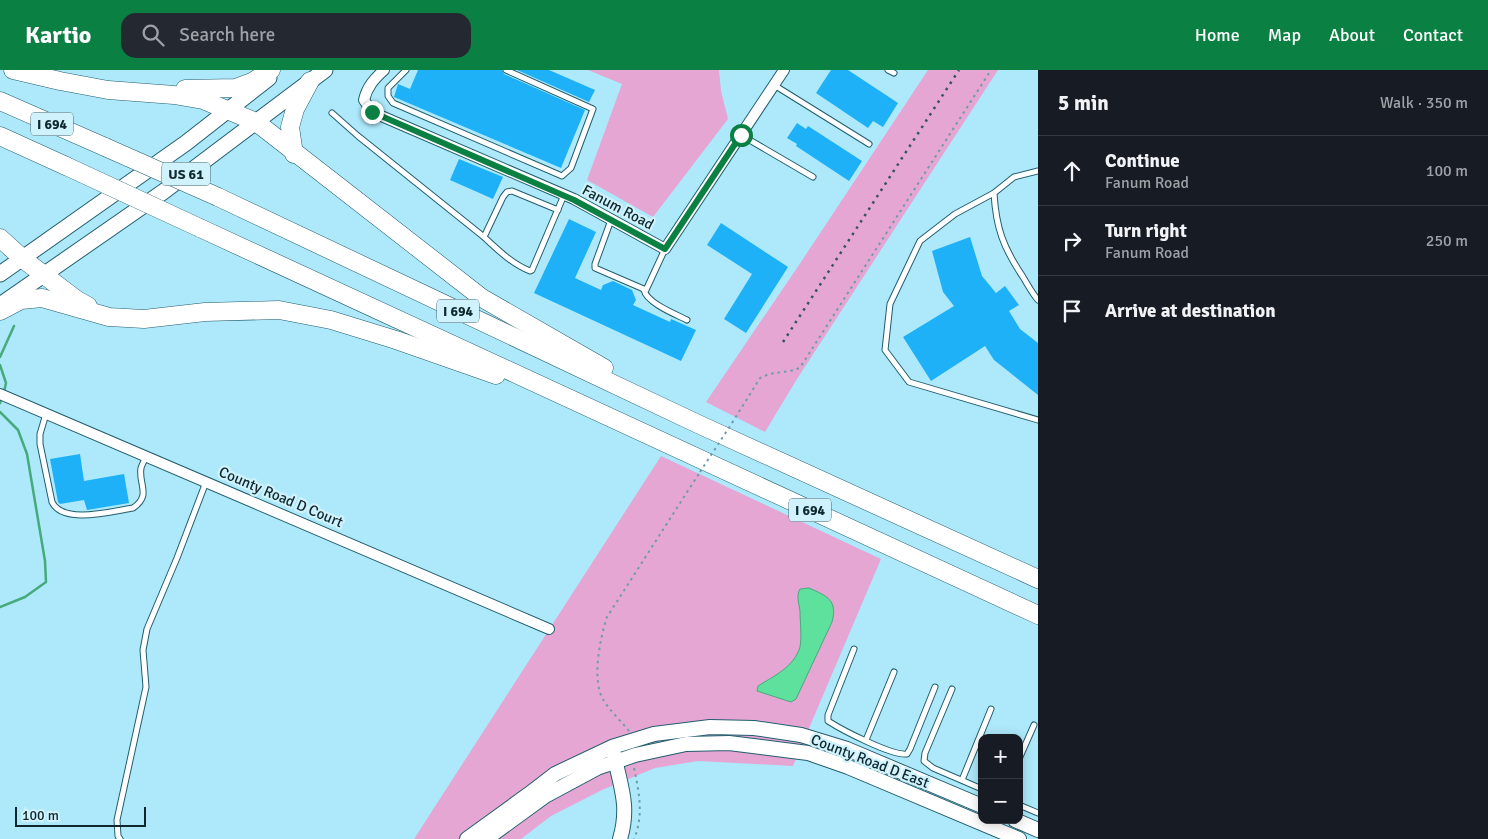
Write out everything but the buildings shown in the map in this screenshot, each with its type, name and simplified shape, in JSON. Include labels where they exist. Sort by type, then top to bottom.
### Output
[{"type":"highway","points":[[13,70],[108,90],[174,95],[203,100],[256,122],[294,154],[482,298],[698,424]]},
{"type":"highway","points":[[60,81],[162,89],[236,88],[252,82],[271,70]]},
{"type":"highway","points":[[294,154],[290,127],[295,109],[310,81]]},
{"type":"highway","name":"I 694","points":[[0,101],[218,198],[698,424],[1038,579]]},
{"type":"highway","name":"I 694","points":[[0,136],[1038,615]]},
{"type":"highway","points":[[0,238],[23,259],[77,300],[109,317]]},
{"type":"highway","points":[[0,312],[21,300],[42,298],[109,317],[144,319],[205,312],[279,310],[331,320],[386,337],[581,404]]},
{"type":"main road","name":"US 61","points":[[0,274],[228,111],[279,70]]},
{"type":"main road","name":"US 61","points":[[0,305],[163,192],[325,70]]},
{"type":"street","name":"Fanum Road","points":[[384,70],[376,76],[367,89],[364,100],[372,112],[564,195],[665,249],[784,70]]},
{"type":"street","name":"County Road D Court","points":[[0,394],[549,628]]},
{"type":"street","name":"County Road D East","points":[[467,839],[555,774],[612,748],[654,734],[710,727],[754,728],[801,735],[847,749],[978,804]]},
{"type":"street","name":"County Road D East","points":[[486,839],[545,796],[597,768],[635,755],[686,744],[729,743],[808,753],[864,774],[1019,839]]},
{"type":"street","points":[[612,748],[623,790],[624,815],[620,839]]},
{"type":"street","points":[[1023,823],[1038,830]]},
{"type":"lane","points":[[406,70],[388,88],[388,96],[393,103],[562,176],[570,168],[593,110],[506,70]]},
{"type":"lane","points":[[888,70],[894,73]]},
{"type":"lane","points":[[774,85],[869,144]]},
{"type":"lane","points":[[332,113],[501,253],[530,271],[564,195]]},
{"type":"lane","points":[[741,135],[813,177]]},
{"type":"lane","points":[[1038,171],[1014,177],[994,193],[955,214],[920,241],[890,304],[885,350],[909,382],[1038,420]]},
{"type":"lane","points":[[484,237],[507,192],[512,191],[558,210]]},
{"type":"lane","points":[[994,193],[1001,238],[1015,266],[1038,300]]},
{"type":"lane","points":[[611,220],[595,268],[644,290],[645,295],[651,301],[687,320]]},
{"type":"lane","points":[[644,290],[647,289],[665,249]]},
{"type":"lane","points":[[46,413],[40,434],[40,444],[52,502],[54,508],[62,512],[79,516],[132,508],[142,499],[144,491],[141,469],[146,456]]},
{"type":"lane","points":[[120,839],[118,836],[117,820],[146,687],[143,650],[147,629],[206,482]]},
{"type":"lane","points":[[854,649],[828,715],[828,721],[876,745],[901,755],[907,754],[935,687]]},
{"type":"lane","points":[[866,740],[894,672]]},
{"type":"lane","points":[[952,689],[925,754],[924,761],[933,768],[978,787]]},
{"type":"lane","points":[[962,780],[991,709]]},
{"type":"lane","points":[[1023,750],[1034,724]]},
{"type":"lane","points":[[864,774],[876,745]]},
{"type":"lane","points":[[959,814],[972,784]]},
{"type":"lane","points":[[1023,807],[1038,813]]},
{"type":"path","points":[[607,617],[760,378],[769,374],[796,370],[801,366],[991,70]]},
{"type":"path","points":[[633,766],[639,790],[640,818],[634,839]]},
{"type":"shaded area","points":[[588,70],[719,70],[721,91],[728,119],[653,217],[587,180],[622,84]]},
{"type":"shaded area","points":[[928,70],[998,70],[797,379],[765,432],[706,402],[799,265]]},
{"type":"shaded area","points":[[661,456],[881,559],[793,766],[698,761],[655,768],[602,790],[551,816],[521,839],[414,839]]},
{"type":"shaded area","points":[[809,588],[830,600],[833,609],[832,622],[796,699],[791,702],[757,691],[758,686],[777,675],[797,654],[801,638],[798,594],[800,589]]},
{"type":"waterway","points":[[0,357],[14,326]]},
{"type":"waterway","points":[[0,365],[6,383],[4,392]]},
{"type":"waterway","points":[[0,403],[2,397]]},
{"type":"waterway","points":[[0,412],[18,430],[27,454],[45,561],[46,582],[25,597],[0,607]]},
{"type":"railway","points":[[783,342],[959,70]]},
{"type":"route","points":[[372,112],[574,200],[665,249],[741,135]]}]
